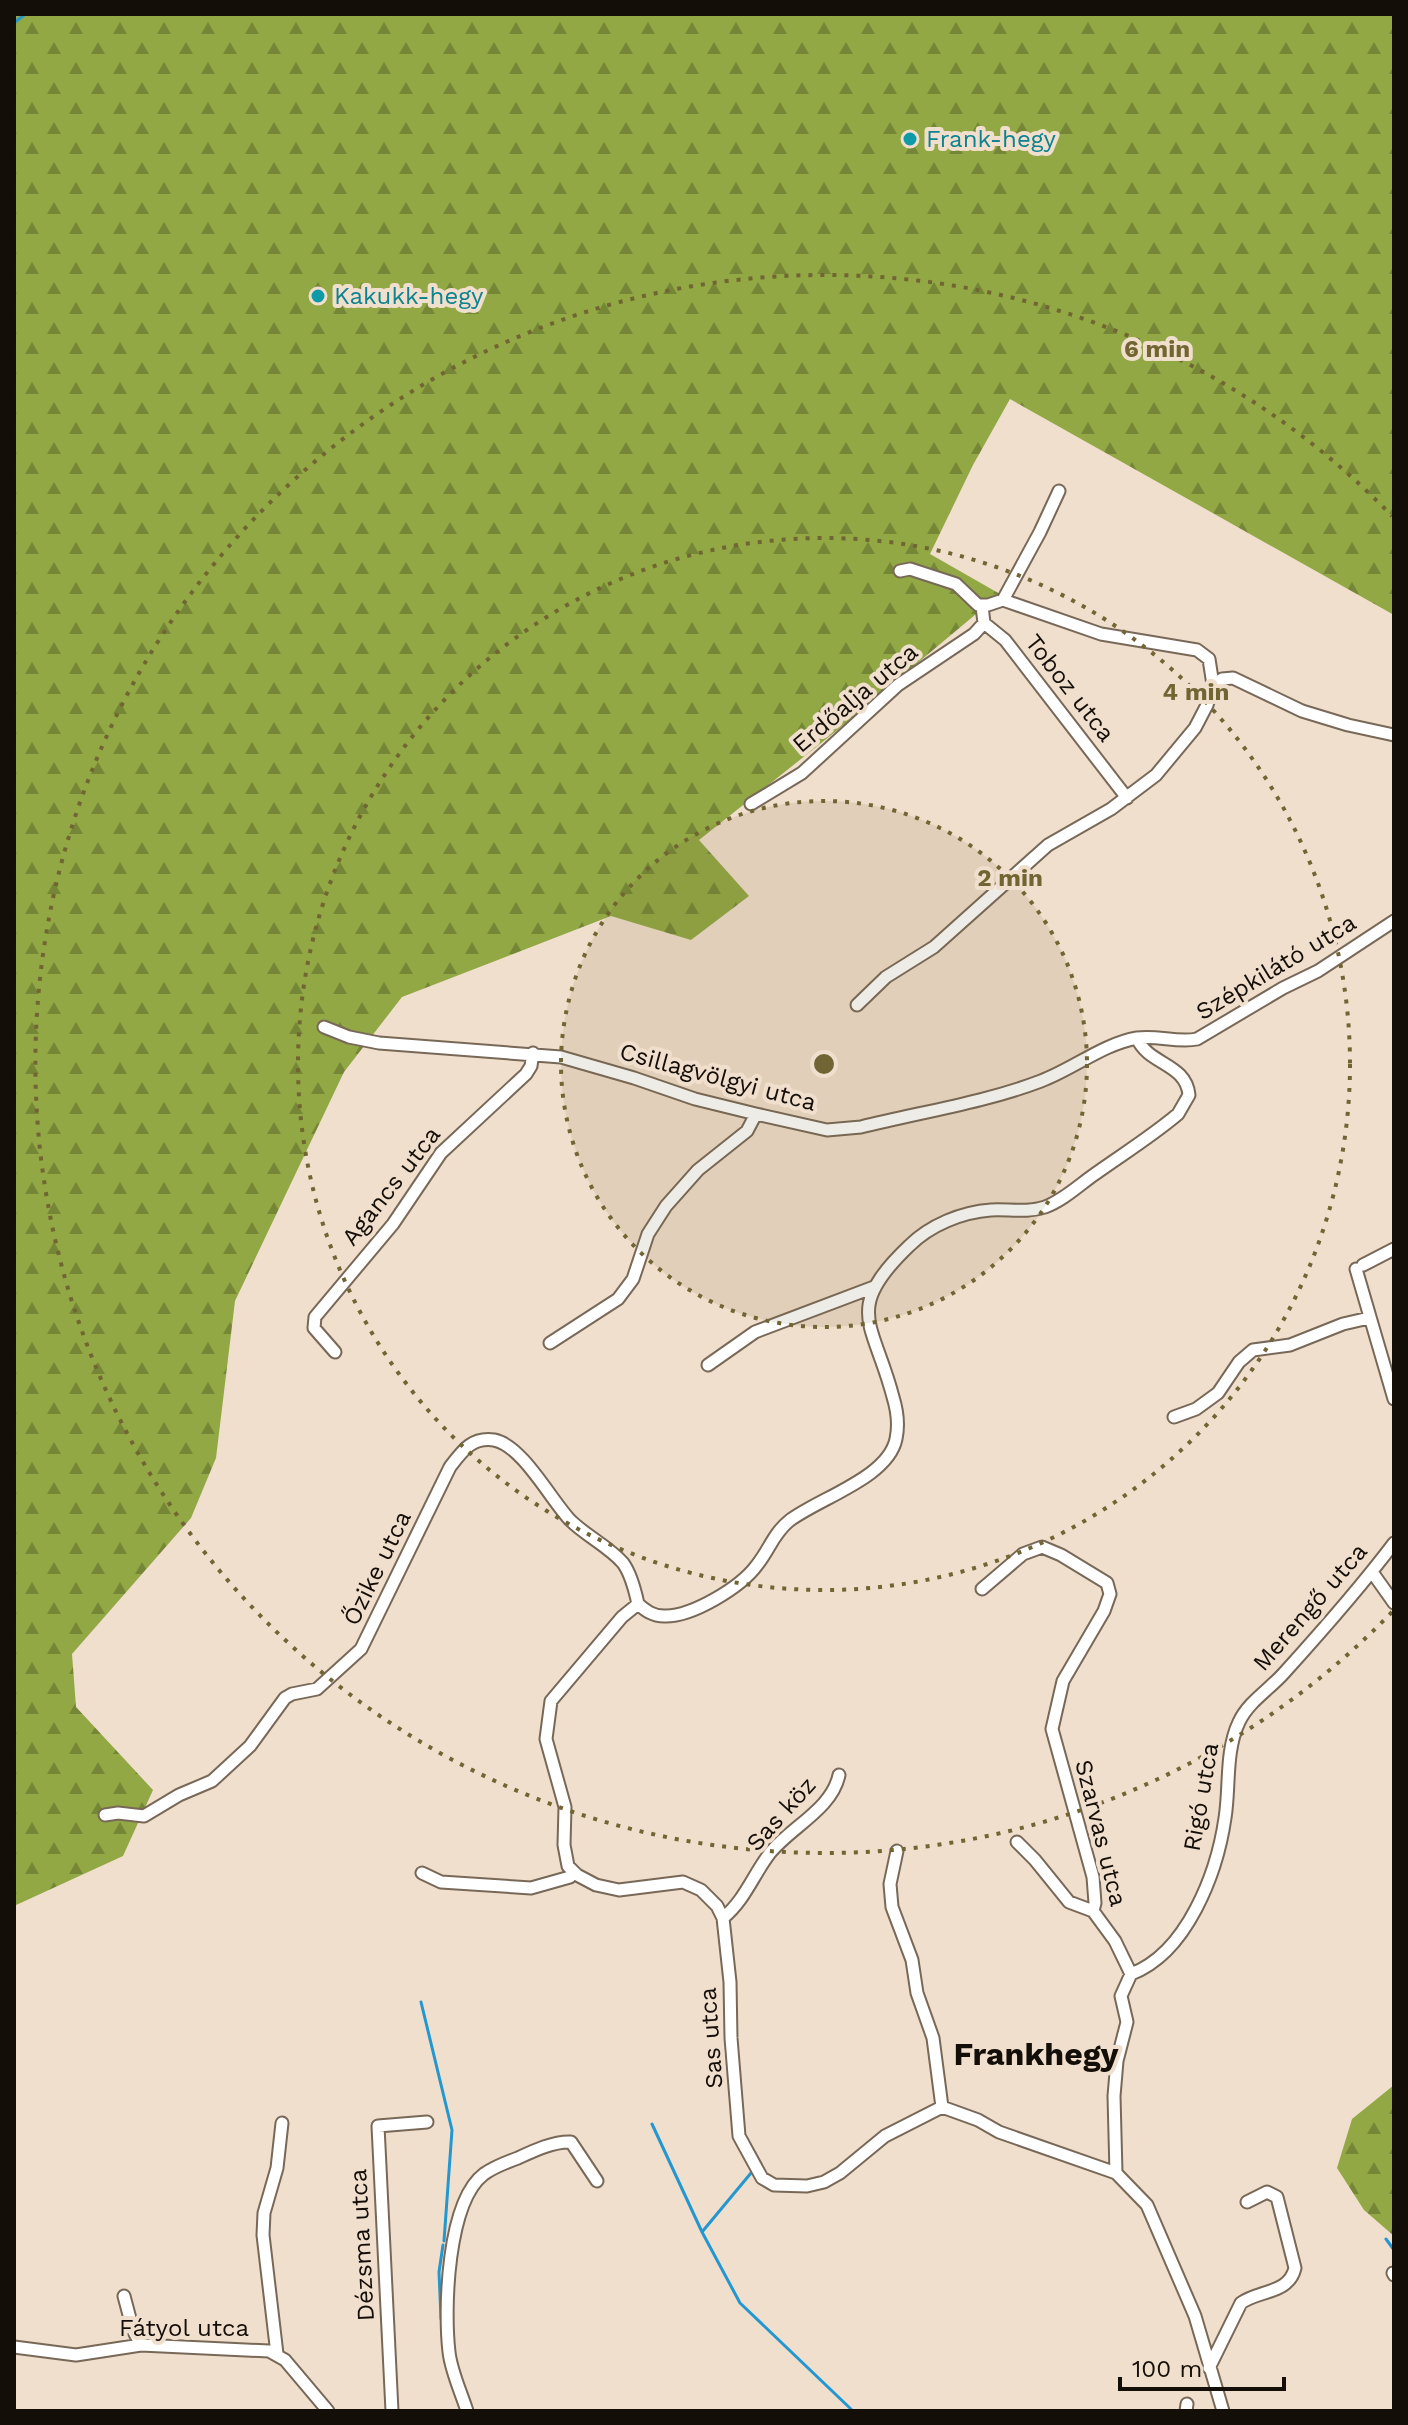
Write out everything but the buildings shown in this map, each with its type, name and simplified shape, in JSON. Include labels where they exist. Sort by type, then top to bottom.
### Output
[{"type":"street","points":[[1003,600],[1059,491]]},
{"type":"street","points":[[857,1005],[886,977],[934,947],[1048,845],[1127,798],[1156,775],[1195,728],[1213,685],[1209,659],[1197,650],[1101,634],[1003,600],[982,606],[971,600],[956,584],[910,569],[900,571]]},
{"type":"street","points":[[982,606],[984,623]]},
{"type":"street","name":"Toboz utca","points":[[984,623],[1005,640],[1127,798]]},
{"type":"street","name":"Erdőalja utca","points":[[751,804],[802,773],[898,685],[974,634],[984,623]]},
{"type":"street","points":[[1213,685],[1222,679],[1233,678],[1302,711],[1394,735]]},
{"type":"street","name":"Szépkilátó utca","points":[[1137,1038],[1188,1041],[1208,1034],[1276,992],[1318,971],[1394,921]]},
{"type":"street","name":"Csillagvölgyi utca","points":[[324,1027],[349,1037],[379,1043],[533,1053],[585,1063],[695,1099],[827,1130],[861,1127],[1019,1089],[1066,1071],[1118,1043],[1137,1038]]},
{"type":"street","points":[[723,1918],[708,1895],[683,1882],[619,1890],[596,1885],[572,1871],[566,1860],[564,1845],[563,1794],[546,1739],[551,1701],[622,1617],[638,1604],[648,1613],[663,1617],[685,1614],[701,1606],[747,1576],[774,1536],[792,1519],[883,1464],[896,1439],[897,1416],[892,1390],[870,1329],[868,1307],[874,1287],[911,1243],[937,1226],[972,1212],[1028,1211],[1059,1200],[1178,1114],[1189,1095],[1185,1080],[1147,1054],[1137,1038]]},
{"type":"street","name":"Agancs utca","points":[[335,1352],[316,1333],[313,1319],[393,1224],[441,1153],[526,1074],[533,1053]]},
{"type":"street","points":[[550,1343],[618,1299],[633,1279],[648,1234],[666,1206],[698,1170],[747,1131],[756,1114]]},
{"type":"street","points":[[1394,1249],[1359,1267],[1369,1318],[1394,1399]]},
{"type":"street","points":[[708,1365],[755,1332],[874,1287]]},
{"type":"street","points":[[1174,1417],[1196,1409],[1218,1393],[1239,1362],[1253,1350],[1290,1345],[1343,1324],[1369,1318]]},
{"type":"street","name":"Őzike utca","points":[[105,1815],[144,1816],[179,1795],[215,1779],[250,1746],[285,1698],[317,1689],[361,1649],[450,1467],[476,1440],[501,1442],[519,1456],[572,1522],[623,1564],[638,1604]]},
{"type":"street","name":"Merengő utca","points":[[1257,1700],[1283,1674],[1394,1543]]},
{"type":"street","name":"Szarvas utca","points":[[982,1589],[1023,1554],[1042,1547],[1107,1583],[1110,1594],[1104,1611],[1063,1681],[1052,1729],[1093,1877],[1093,1911],[1115,1941],[1131,1974]]},
{"type":"street","points":[[1372,1572],[1394,1603]]},
{"type":"street","name":"Rigó utca","points":[[1131,1974],[1165,1954],[1200,1901],[1225,1819],[1235,1731],[1246,1711],[1257,1700]]},
{"type":"street","name":"Sas köz","points":[[723,1918],[739,1904],[774,1849],[822,1805],[837,1785],[839,1775]]},
{"type":"street","points":[[1017,1842],[1069,1902],[1093,1911]]},
{"type":"street","points":[[897,1851],[890,1884],[892,1907],[912,1960],[917,1993],[933,2038],[942,2107],[978,2120],[999,2132],[1116,2173],[1147,2205],[1195,2316],[1223,2411]]},
{"type":"street","points":[[422,1873],[441,1882],[531,1888],[570,1877],[572,1871]]},
{"type":"street","name":"Sas utca","points":[[723,1918],[739,2136],[762,2178],[774,2185],[807,2186],[824,2182],[840,2173],[885,2136],[942,2107]]},
{"type":"street","points":[[1116,2173],[1114,2096],[1117,2061],[1127,2022],[1121,1996],[1131,1974]]},
{"type":"street","name":"Dézsma utca","points":[[392,2411],[378,2126],[427,2122]]},
{"type":"street","points":[[277,2354],[263,2235],[264,2213],[277,2168],[282,2123]]},
{"type":"street","points":[[467,2411],[449,2354],[447,2296],[453,2243],[470,2191],[484,2175],[527,2154],[564,2142],[571,2142],[597,2181]]},
{"type":"street","points":[[1209,2368],[1241,2303],[1290,2282],[1295,2268],[1277,2197],[1267,2192],[1247,2202]]},
{"type":"street","points":[[124,2296],[133,2330],[141,2345]]},
{"type":"street","name":"Fátyol utca","points":[[14,2347],[76,2355],[141,2345],[174,2349],[258,2349],[277,2354],[292,2367],[328,2411]]},
{"type":"green space","points":[[14,14],[1394,14],[1394,615],[1010,399],[973,465],[930,554],[1000,594],[835,732],[699,840],[749,896],[691,940],[611,916],[402,997],[344,1072],[235,1301],[216,1458],[191,1518],[72,1654],[76,1707],[153,1790],[123,1856],[14,1906]]},
{"type":"green space","points":[[1394,2085],[1394,2236],[1364,2210],[1337,2168],[1352,2119]]},
{"type":"waterway","points":[[14,23],[25,14]]},
{"type":"waterway","points":[[421,2002],[452,2130],[444,2241]]},
{"type":"waterway","points":[[652,2124],[702,2232],[740,2303],[853,2411]]},
{"type":"waterway","points":[[702,2232],[751,2173]]},
{"type":"waterway","points":[[1386,2239],[1394,2250]]},
{"type":"waterway","points":[[441,2319],[439,2272],[443,2245]]},
{"type":"place","name":"Frank-hegy","points":[[910,139]]},
{"type":"place","name":"Kakukk-hegy","points":[[318,296]]},
{"type":"district","name":"Frankhegy","points":[[1036,2054]]}]
